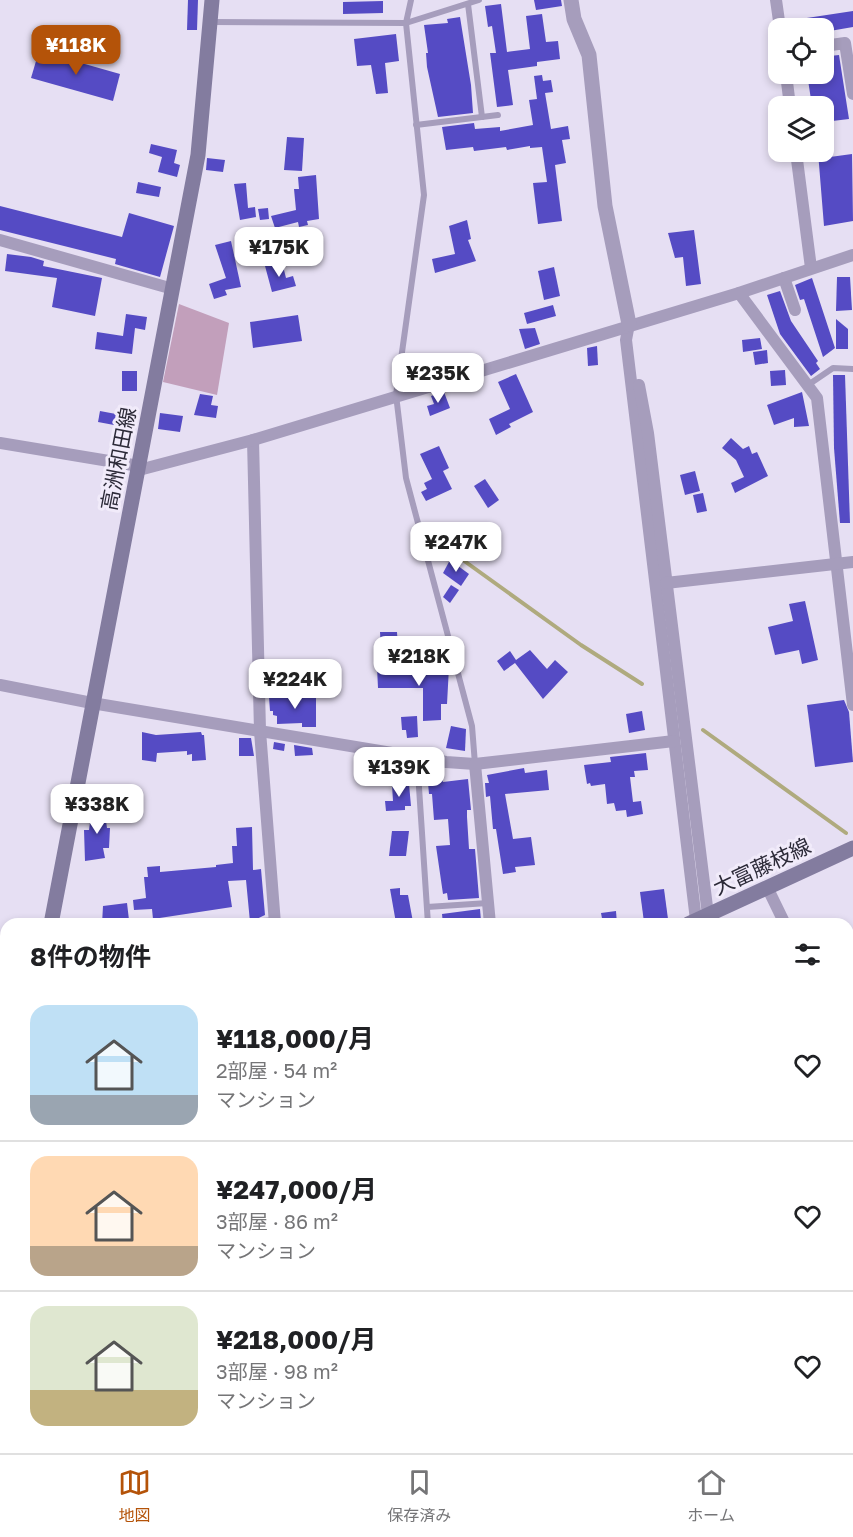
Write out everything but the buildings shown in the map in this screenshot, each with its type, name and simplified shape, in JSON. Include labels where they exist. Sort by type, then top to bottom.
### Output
[{"type":"main road","name":"高洲和田線","points":[[52,918],[198,155],[212,0]]},
{"type":"main road","name":"大富藤枝線","points":[[706,918],[853,848]]},
{"type":"street","points":[[572,0],[574,19],[589,55],[605,207],[648,433],[666,583],[700,918]]},
{"type":"street","points":[[776,0],[779,18]]},
{"type":"street","points":[[834,45],[845,43],[853,94]]},
{"type":"street","points":[[797,162],[811,268]]},
{"type":"street","points":[[0,240],[173,289]]},
{"type":"street","points":[[0,443],[139,469],[253,440],[628,324],[738,293],[853,255]]},
{"type":"street","points":[[784,278],[795,310]]},
{"type":"street","points":[[738,293],[817,398],[853,705]]},
{"type":"street","points":[[628,324],[626,339],[674,741],[700,918]]},
{"type":"street","points":[[253,440],[260,731],[271,918]]},
{"type":"street","points":[[666,583],[835,562],[853,562]]},
{"type":"street","points":[[0,685],[260,731],[417,757],[475,764],[674,741]]},
{"type":"street","points":[[475,764],[489,918]]},
{"type":"street","points":[[768,889],[782,918]]},
{"type":"lane","points":[[411,0],[406,23],[424,195],[396,395],[406,478],[472,726],[475,764]]},
{"type":"lane","points":[[210,22],[406,23],[479,0]]},
{"type":"lane","points":[[468,4],[483,117]]},
{"type":"lane","points":[[416,125],[498,115]]},
{"type":"lane","points":[[808,385],[832,368],[853,369]]},
{"type":"lane","points":[[417,757],[428,918]]},
{"type":"lane","points":[[427,907],[488,903]]},
{"type":"shaded area","points":[[179,304],[229,323],[217,395],[163,382]]},
{"type":"waterway","points":[[424,532],[581,645],[642,684]]},
{"type":"waterway","points":[[703,730],[846,833]]}]
